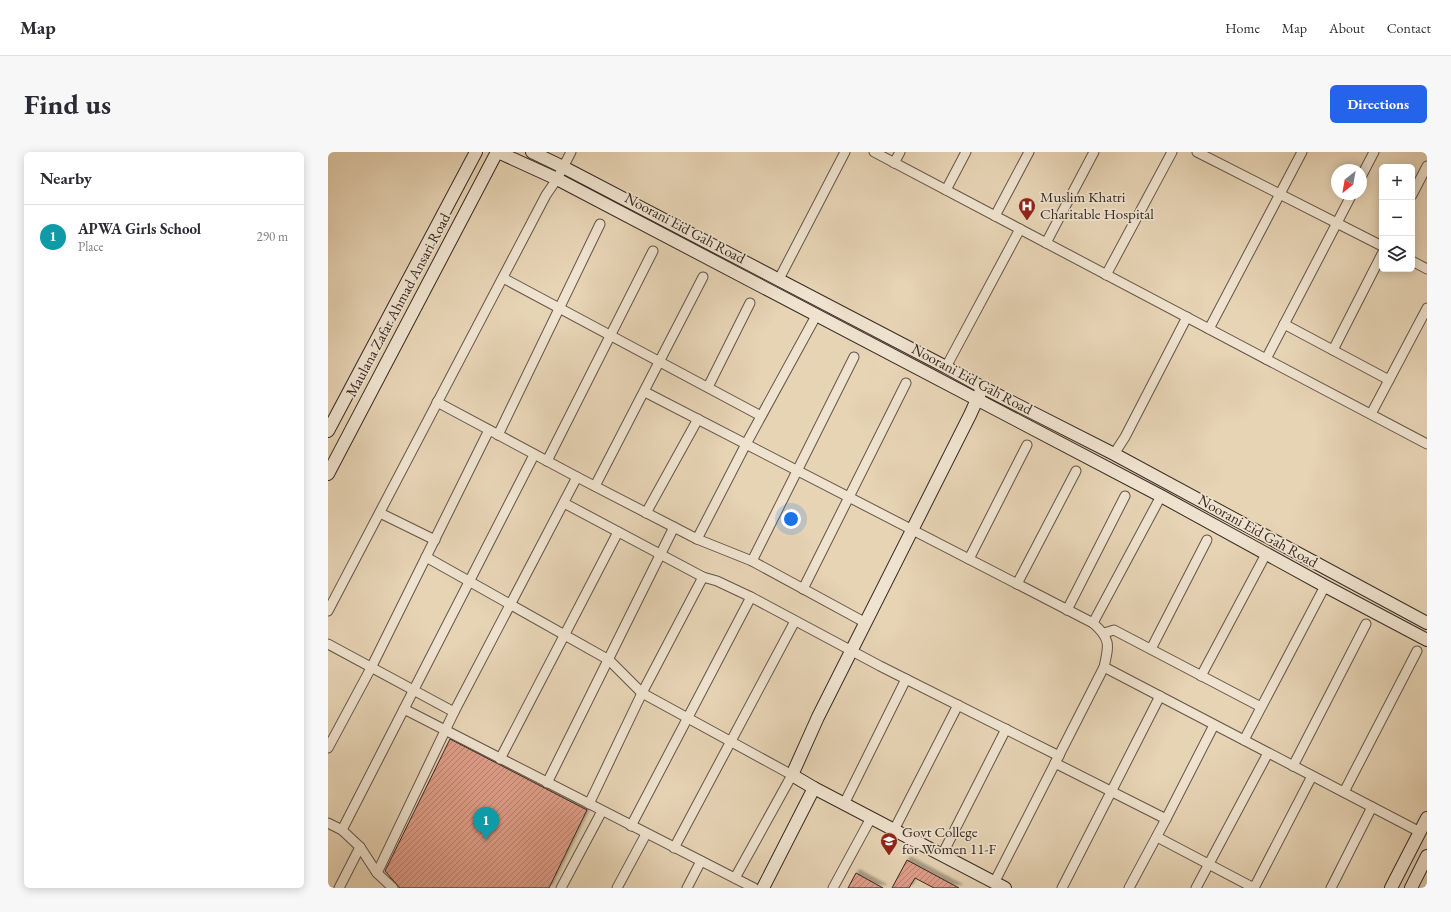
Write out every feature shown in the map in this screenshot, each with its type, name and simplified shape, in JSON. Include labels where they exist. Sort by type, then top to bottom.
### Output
[{"type":"main road","name":"Maulana Zafar Ahmad Ansari Road","points":[[328,431],[476,152]]},
{"type":"main road","name":"Maulana Zafar Ahmad Ansari Road","points":[[328,474],[497,152]]},
{"type":"main road","name":"Noorani Eid Gah Road","points":[[497,152],[557,179],[1162,496],[1266,554],[1427,640]]},
{"type":"main road","name":"Noorani Eid Gah Road","points":[[532,152],[779,279],[982,387],[1114,454],[1427,623]]},
{"type":"main road","points":[[982,387],[818,717],[792,775],[844,804],[1000,885]]},
{"type":"main road","points":[[764,888],[814,788]]},
{"type":"main road","points":[[1392,888],[1427,818]]},
{"type":"main road","points":[[1410,888],[1427,856]]},
{"type":"street","points":[[328,612],[546,195],[557,179],[571,152]]},
{"type":"street","points":[[779,279],[845,152]]},
{"type":"street","points":[[874,152],[1427,444]]},
{"type":"street","points":[[894,163],[900,152]]},
{"type":"street","points":[[946,190],[966,152]]},
{"type":"street","points":[[995,216],[1030,152]]},
{"type":"street","points":[[1046,243],[1094,152]]},
{"type":"street","points":[[1106,275],[1172,152]]},
{"type":"street","points":[[1197,152],[1379,244]]},
{"type":"street","points":[[1209,329],[1302,152]]},
{"type":"street","points":[[1367,165],[1374,152]]},
{"type":"street","points":[[1415,190],[1427,166]]},
{"type":"street","points":[[1266,359],[1349,200]]},
{"type":"street","points":[[498,435],[600,224]]},
{"type":"street","points":[[946,367],[1020,229]]},
{"type":"street","points":[[547,461],[654,252]]},
{"type":"street","points":[[1333,350],[1379,260]]},
{"type":"street","points":[[1415,263],[1427,269]]},
{"type":"street","points":[[595,486],[645,392],[703,277]]},
{"type":"street","points":[[503,278],[761,416]]},
{"type":"street","points":[[708,387],[750,303]]},
{"type":"street","points":[[1371,414],[1427,308]]},
{"type":"street","points":[[697,539],[746,444],[816,316]]},
{"type":"street","points":[[1114,454],[1125,437],[1187,317]]},
{"type":"street","points":[[1284,324],[1389,380]]},
{"type":"street","points":[[752,561],[854,357]]},
{"type":"street","points":[[803,589],[906,383]]},
{"type":"street","points":[[645,392],[1093,623],[1104,633],[1108,647],[1104,668],[1057,759],[1000,885]]},
{"type":"street","points":[[437,402],[577,478],[697,539],[752,561],[866,623]]},
{"type":"street","points":[[646,513],[698,419]]},
{"type":"street","points":[[328,748],[371,668],[489,430]]},
{"type":"street","points":[[969,559],[1027,445]]},
{"type":"street","points":[[342,830],[534,455]]},
{"type":"street","points":[[1017,584],[1076,471]]},
{"type":"street","points":[[377,873],[454,712],[577,478]]},
{"type":"street","points":[[1068,610],[1125,496]]},
{"type":"street","points":[[1093,623],[1162,496]]},
{"type":"street","points":[[564,503],[703,577],[717,581],[751,597],[851,651],[1006,729],[1112,791],[1166,819]]},
{"type":"street","points":[[380,513],[435,540]]},
{"type":"street","points":[[547,783],[674,527]]},
{"type":"street","points":[[500,759],[618,532]]},
{"type":"street","points":[[1151,649],[1208,540]]},
{"type":"street","points":[[1201,676],[1266,554]]},
{"type":"street","points":[[426,557],[609,660],[642,693],[792,775],[735,878]]},
{"type":"street","points":[[589,804],[642,693],[703,577]]},
{"type":"street","points":[[1244,740],[1325,586]]},
{"type":"street","points":[[631,826],[751,597]]},
{"type":"street","points":[[674,848],[795,621]]},
{"type":"street","points":[[1293,766],[1366,624]]},
{"type":"street","points":[[1104,633],[1114,630],[1261,708]]},
{"type":"street","points":[[328,644],[454,712]]},
{"type":"street","points":[[1344,792],[1417,651]]},
{"type":"street","points":[[1104,668],[1420,832]]},
{"type":"street","points":[[844,804],[906,678]]},
{"type":"street","points":[[1062,888],[1160,696]]},
{"type":"street","points":[[894,830],[958,705]]},
{"type":"street","points":[[404,709],[754,888]]},
{"type":"street","points":[[1129,888],[1157,837],[1214,725]]},
{"type":"street","points":[[942,855],[1006,729]]},
{"type":"street","points":[[1196,888],[1268,753]]},
{"type":"street","points":[[1157,837],[1254,888],[1312,776]]},
{"type":"street","points":[[1331,888],[1372,807]]},
{"type":"street","points":[[561,888],[602,811]]},
{"type":"street","points":[[833,888],[871,818]]},
{"type":"street","points":[[328,823],[342,830],[360,847],[377,873],[393,888]]},
{"type":"street","points":[[617,888],[646,834]]},
{"type":"street","points":[[339,888],[360,847]]},
{"type":"street","points":[[687,888],[701,861]]},
{"type":"building","points":[[450,739],[587,810],[549,888],[400,888],[385,871]]},
{"type":"building","points":[[907,860],[959,888],[934,888],[915,878],[909,888],[892,888]]},
{"type":"building","points":[[856,873],[883,888],[848,888]]},
{"type":"place","name":"Muslim Khatri Charitable Hospital","points":[[1027,221]]},
{"type":"place","name":"APWA Girls School","points":[[486,840]]},
{"type":"place","name":"Govt College for Women 11-F","points":[[889,856]]}]
